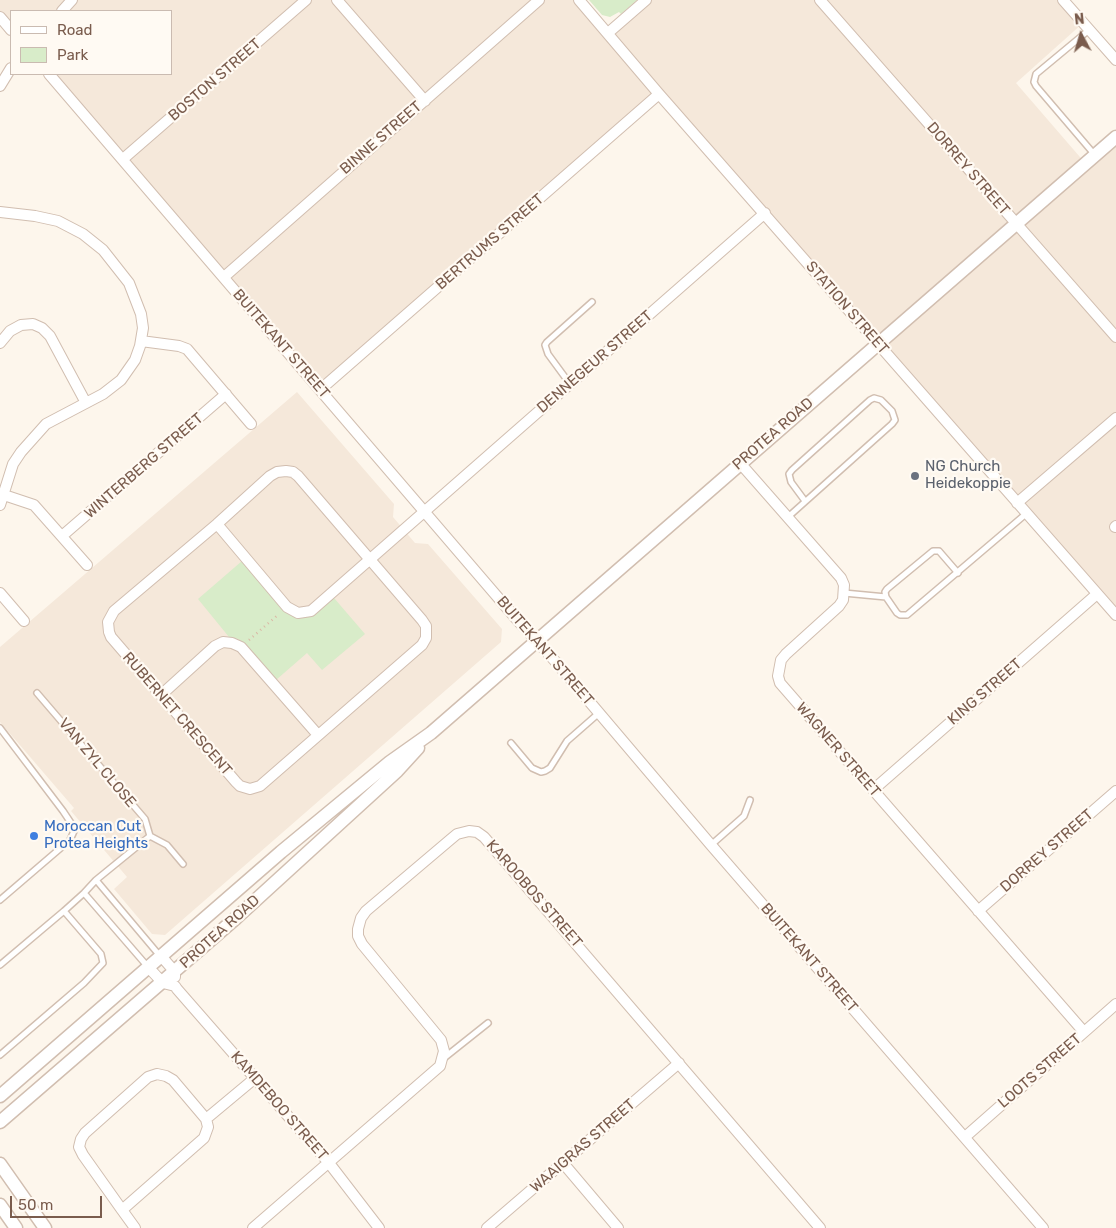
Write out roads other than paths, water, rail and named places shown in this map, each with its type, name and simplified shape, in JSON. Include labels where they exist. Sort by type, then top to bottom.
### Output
[{"type":"street","points":[[63,10],[72,0]]},
{"type":"street","name":"BOSTON STREET","points":[[123,159],[306,0]]},
{"type":"street","points":[[337,0],[424,100]]},
{"type":"street","name":"BINNE STREET","points":[[224,277],[539,0]]},
{"type":"street","name":"STATION STREET","points":[[579,0],[659,94],[1116,615]]},
{"type":"street","points":[[608,33],[646,0]]},
{"type":"street","name":"DORREY STREET","points":[[820,0],[1116,337]]},
{"type":"street","points":[[1063,0],[1116,60]]},
{"type":"street","points":[[0,17],[10,29]]},
{"type":"street","points":[[0,86],[10,70]]},
{"type":"street","name":"BUITEKANT STREET","points":[[50,75],[536,642],[1043,1228]]},
{"type":"street","name":"BERTRUMS STREET","points":[[320,390],[659,94]]},
{"type":"street","name":"PROTEA ROAD","points":[[0,1096],[281,852],[390,762],[432,733],[1116,136]]},
{"type":"street","points":[[0,212],[58,221],[83,234],[103,250],[127,278],[139,305],[143,322],[141,340],[135,360],[127,374],[112,388],[54,420],[40,430],[17,457],[2,500],[34,505],[87,565]]},
{"type":"street","name":"DENNEGEUR STREET","points":[[217,524],[287,607],[298,612],[311,611],[765,213]]},
{"type":"street","points":[[0,343],[10,331],[21,325],[32,324],[42,328],[50,336],[86,403]]},
{"type":"street","points":[[141,340],[187,349],[251,424]]},
{"type":"street","name":"WINTERBERG STREET","points":[[62,536],[226,394]]},
{"type":"street","points":[[1017,503],[1116,418]]},
{"type":"street","points":[[740,463],[841,578],[844,585],[844,593]]},
{"type":"street","name":"RUBERNET CRESCENT","points":[[286,470],[293,472],[426,626],[426,638],[422,645],[260,786],[250,789],[236,782],[112,637],[108,627],[109,618],[114,611],[217,524],[270,476],[286,470]]},
{"type":"street","points":[[0,593],[24,621]]},
{"type":"street","name":"WAGNER STREET","points":[[844,593],[839,606],[786,654],[779,666],[778,676],[785,690],[1084,1032]]},
{"type":"street","name":"KING STREET","points":[[873,790],[1097,594]]},
{"type":"street","points":[[161,695],[215,646],[227,642],[241,647],[318,735]]},
{"type":"street","name":"PROTEA ROAD","points":[[0,1122],[169,984],[175,972],[280,880],[398,771],[432,733]]},
{"type":"street","name":"DORREY STREET","points":[[978,911],[1116,791]]},
{"type":"street","name":"KAROOBOS STREET","points":[[444,1058],[441,1040],[362,944],[358,936],[358,929],[361,918],[366,911],[457,834],[470,831],[477,832],[484,837],[820,1228]]},
{"type":"street","points":[[161,956],[175,972]]},
{"type":"street","name":"KAMDEBOO STREET","points":[[149,968],[169,984],[329,1163],[379,1228]]},
{"type":"street","name":"LOOTS STREET","points":[[965,1137],[1116,1004]]},
{"type":"street","points":[[253,1228],[438,1069],[444,1058]]},
{"type":"street","name":"WAAIGRAS STREET","points":[[487,1228],[679,1063]]},
{"type":"street","points":[[122,1210],[204,1138],[208,1127],[206,1119],[170,1078],[157,1074],[148,1077],[83,1136],[80,1143],[81,1152],[122,1210],[135,1228]]},
{"type":"street","points":[[206,1119],[254,1079]]},
{"type":"street","points":[[563,1163],[618,1228]]},
{"type":"street","points":[[0,1164],[45,1228]]},
{"type":"street","points":[[0,1205],[16,1228]]},
{"type":"lane","points":[[1089,30],[1036,74],[1034,82],[1095,155]]},
{"type":"lane","points":[[570,384],[548,354],[546,345],[592,302]]},
{"type":"lane","points":[[788,517],[895,420],[892,411],[881,400],[874,398],[870,400],[792,470],[789,474],[791,482],[805,501]]},
{"type":"lane","points":[[958,573],[939,551],[932,550],[887,589],[885,592],[886,596],[897,613],[907,615],[958,573],[1026,513]]},
{"type":"lane","points":[[844,593],[886,596]]},
{"type":"lane","name":"VAN ZYL CLOSE","points":[[37,693],[145,820],[150,836]]},
{"type":"lane","points":[[511,743],[532,768],[541,772],[546,771],[550,768],[567,741],[599,713]]},
{"type":"lane","points":[[0,728],[63,811],[74,829],[70,840],[0,900]]},
{"type":"lane","points":[[711,845],[744,816],[750,800]]},
{"type":"lane","points":[[0,965],[84,893],[96,880],[150,836],[166,845],[182,864]]},
{"type":"lane","points":[[96,880],[161,956]]},
{"type":"lane","points":[[84,893],[149,968]]},
{"type":"lane","points":[[0,1055],[84,983],[104,963],[101,954],[64,910]]},
{"type":"lane","points":[[444,1058],[488,1023]]},
{"type":"place","name":"NG Church Heidekoppie","points":[[915,476]]},
{"type":"place","name":"Moroccan Cut Protea Heights","points":[[34,836]]}]
